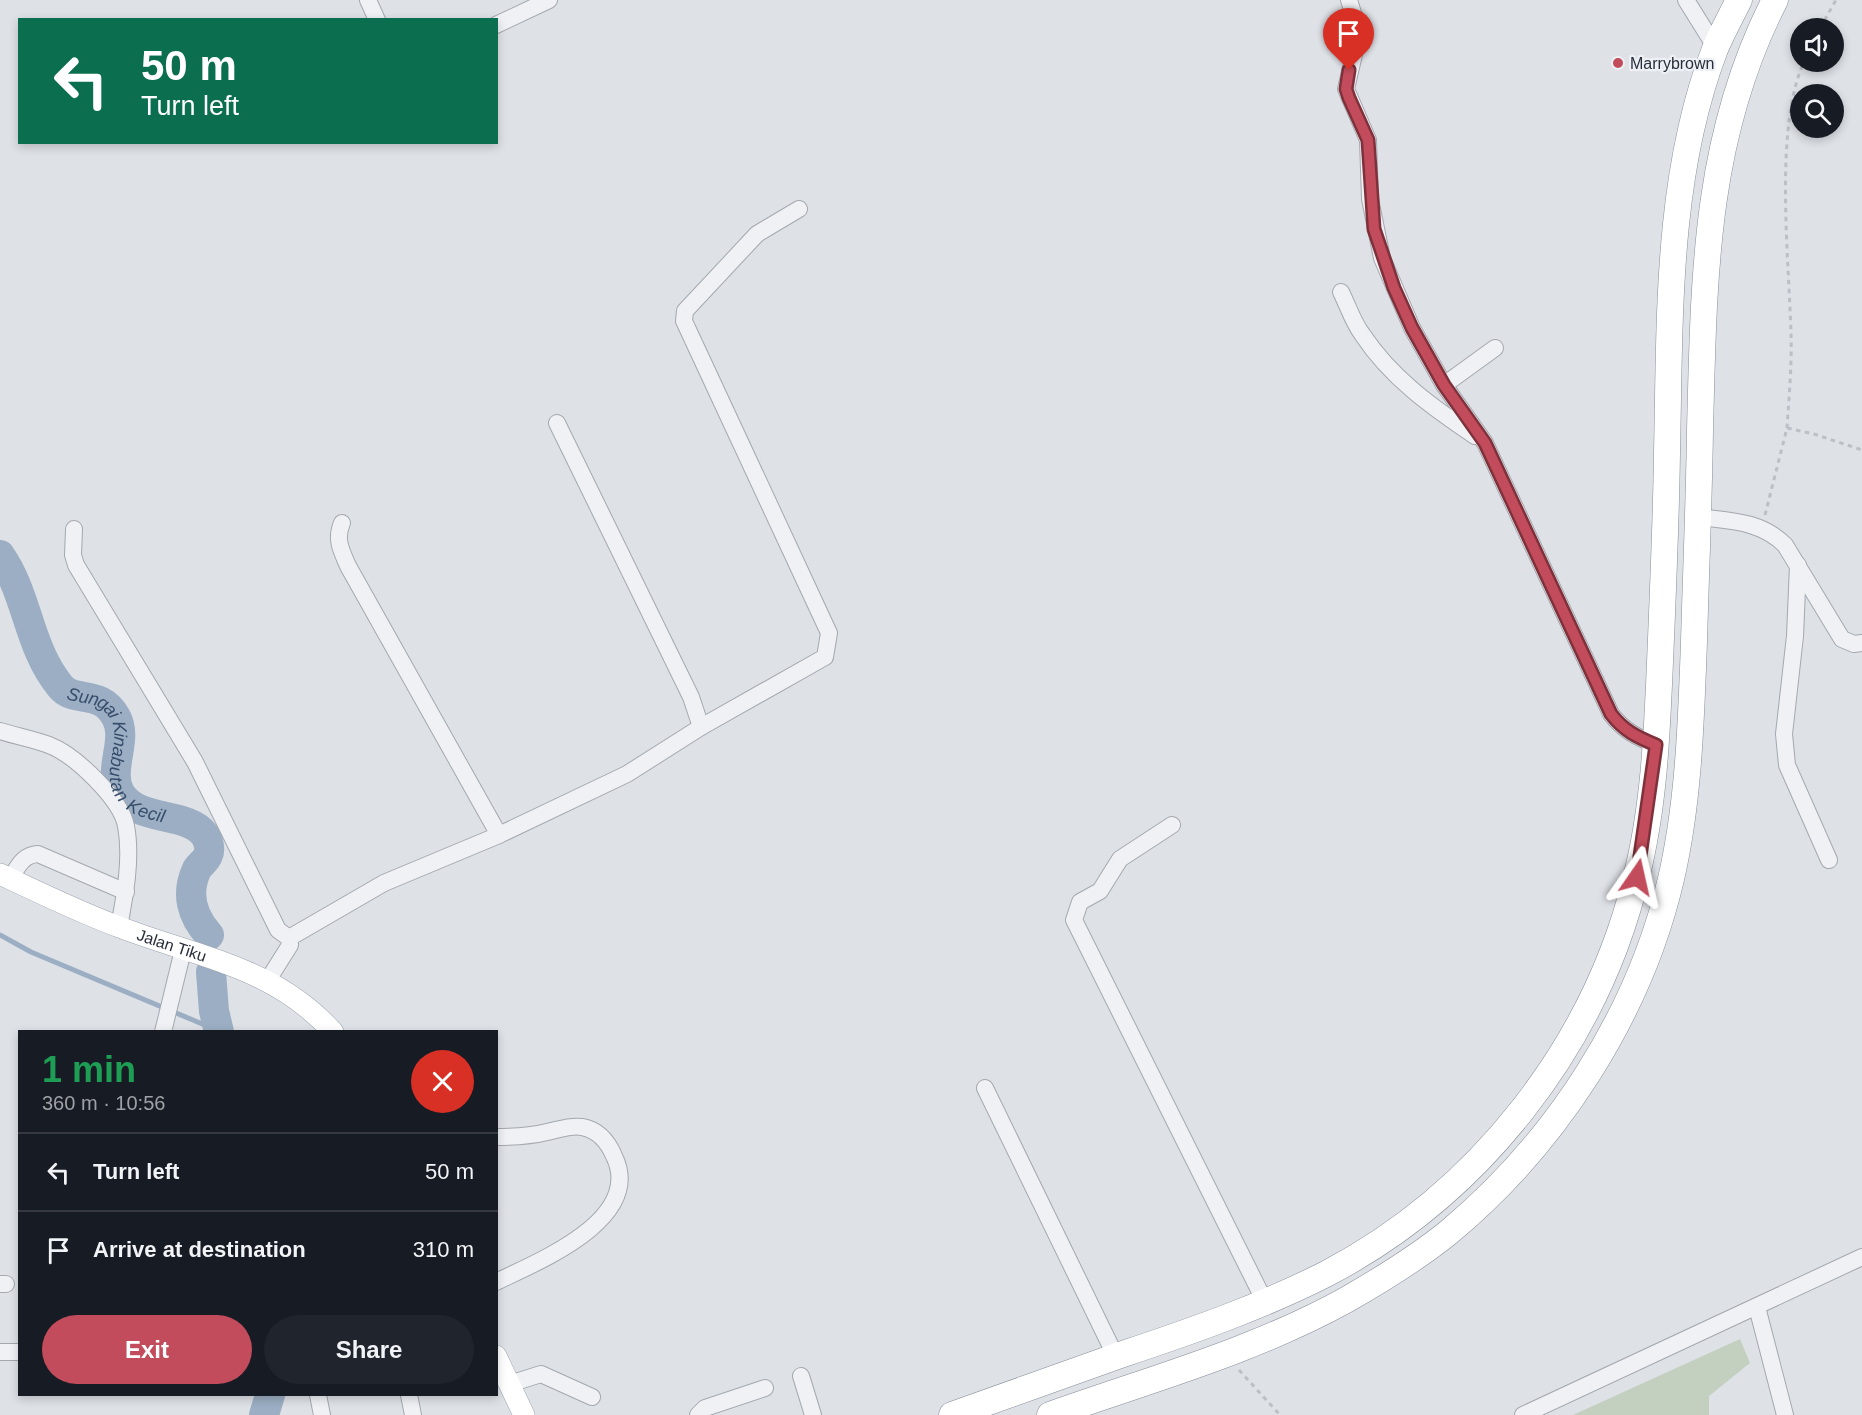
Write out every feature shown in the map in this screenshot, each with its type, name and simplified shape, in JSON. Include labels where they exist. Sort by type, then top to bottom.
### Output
[{"type":"highway","points":[[952,1415],[1265,1302],[1346,1262],[1425,1209],[1473,1167],[1518,1116],[1560,1058],[1597,988],[1626,914],[1645,836],[1656,745],[1666,508],[1670,308],[1675,227],[1686,155],[1700,96],[1716,48],[1739,0]]},
{"type":"highway","points":[[1050,1415],[1225,1353],[1297,1324],[1343,1301],[1416,1257],[1450,1231],[1497,1188],[1546,1133],[1593,1064],[1634,987],[1671,880],[1691,743],[1703,310],[1709,228],[1718,165],[1743,69],[1775,0]]},
{"type":"main road","name":"Jalan Tiku","points":[[5,877],[119,927],[268,980],[314,1011],[331,1030]]},
{"type":"main road","points":[[498,1360],[524,1415]]},
{"type":"street","points":[[368,0],[376,18]]},
{"type":"street","points":[[498,25],[549,0]]},
{"type":"street","points":[[1349,0],[1359,33],[1346,89],[1368,140],[1374,229],[1394,288],[1412,328],[1444,385],[1485,443],[1611,714],[1634,736],[1656,745]]},
{"type":"street","points":[[1686,0],[1716,48]]},
{"type":"street","points":[[289,938],[384,883],[499,835],[627,774],[701,727],[825,657],[829,633],[684,321],[685,311],[757,234],[800,209]]},
{"type":"street","points":[[1341,292],[1361,333],[1391,371],[1413,392],[1485,443]]},
{"type":"street","points":[[1444,385],[1495,348]]},
{"type":"street","points":[[557,423],[691,697],[701,727]]},
{"type":"street","points":[[1698,517],[1750,523],[1773,534],[1785,545],[1842,639],[1854,644],[1862,643]]},
{"type":"street","points":[[342,523],[337,533],[338,544],[348,566],[499,835]]},
{"type":"street","points":[[74,529],[73,555],[76,565],[195,762],[278,930],[289,938],[290,945],[268,980]]},
{"type":"street","points":[[1798,565],[1795,636],[1784,734],[1787,765],[1829,860]]},
{"type":"street","points":[[0,731],[50,745],[65,753],[116,801],[127,827],[126,892],[119,927]]},
{"type":"street","points":[[1172,825],[1120,860],[1100,891],[1080,902],[1074,920],[1265,1302]]},
{"type":"street","points":[[5,877],[23,859],[30,855],[39,855],[126,892]]},
{"type":"street","points":[[163,1028],[183,950]]},
{"type":"street","points":[[985,1088],[1116,1357]]},
{"type":"street","points":[[498,1137],[544,1133],[571,1126],[584,1127],[607,1140],[618,1164],[620,1181],[609,1213],[584,1234],[542,1260],[498,1281]]},
{"type":"street","points":[[1523,1415],[1862,1257]]},
{"type":"street","points":[[1757,1307],[1785,1415]]},
{"type":"street","points":[[0,1352],[18,1352]]},
{"type":"street","points":[[510,1384],[541,1374],[592,1397]]},
{"type":"street","points":[[801,1376],[813,1415]]},
{"type":"street","points":[[698,1415],[705,1408],[765,1388]]},
{"type":"street","points":[[318,1396],[322,1415]]},
{"type":"street","points":[[409,1396],[413,1415]]},
{"type":"path","points":[[1826,18],[1836,0]]},
{"type":"path","points":[[1761,528],[1787,428],[1792,336],[1787,156],[1792,108],[1801,72]]},
{"type":"path","points":[[1787,428],[1814,434],[1862,450]]},
{"type":"path","points":[[1225,1353],[1280,1415]]},
{"type":"green space","points":[[1740,1339],[1750,1363],[1709,1396],[1709,1415],[1573,1415]]},
{"type":"waterway","name":"Sungai Kinabutan Kecil","points":[[0,555],[17,587],[34,638],[49,671],[66,691],[102,702],[116,717],[120,735],[116,774],[120,793],[138,809],[186,822],[204,834],[209,844],[209,853],[193,878],[191,896],[198,920],[209,935]]},
{"type":"waterway","points":[[0,935],[31,952],[217,1030]]},
{"type":"waterway","name":"Sungai Kinabutan Kecil","points":[[211,972],[214,1011],[219,1030]]},
{"type":"waterway","name":"Sungai Kinabutan Kecil","points":[[264,1415],[270,1396]]},
{"type":"place","name":"Marrybrown","points":[[1618,63]]},
{"type":"route","points":[[1349,70],[1346,89],[1352,108],[1368,140],[1370,199],[1374,229],[1382,258],[1412,328],[1444,385],[1485,443],[1611,714],[1634,736],[1656,745],[1645,836],[1637,877]]}]
